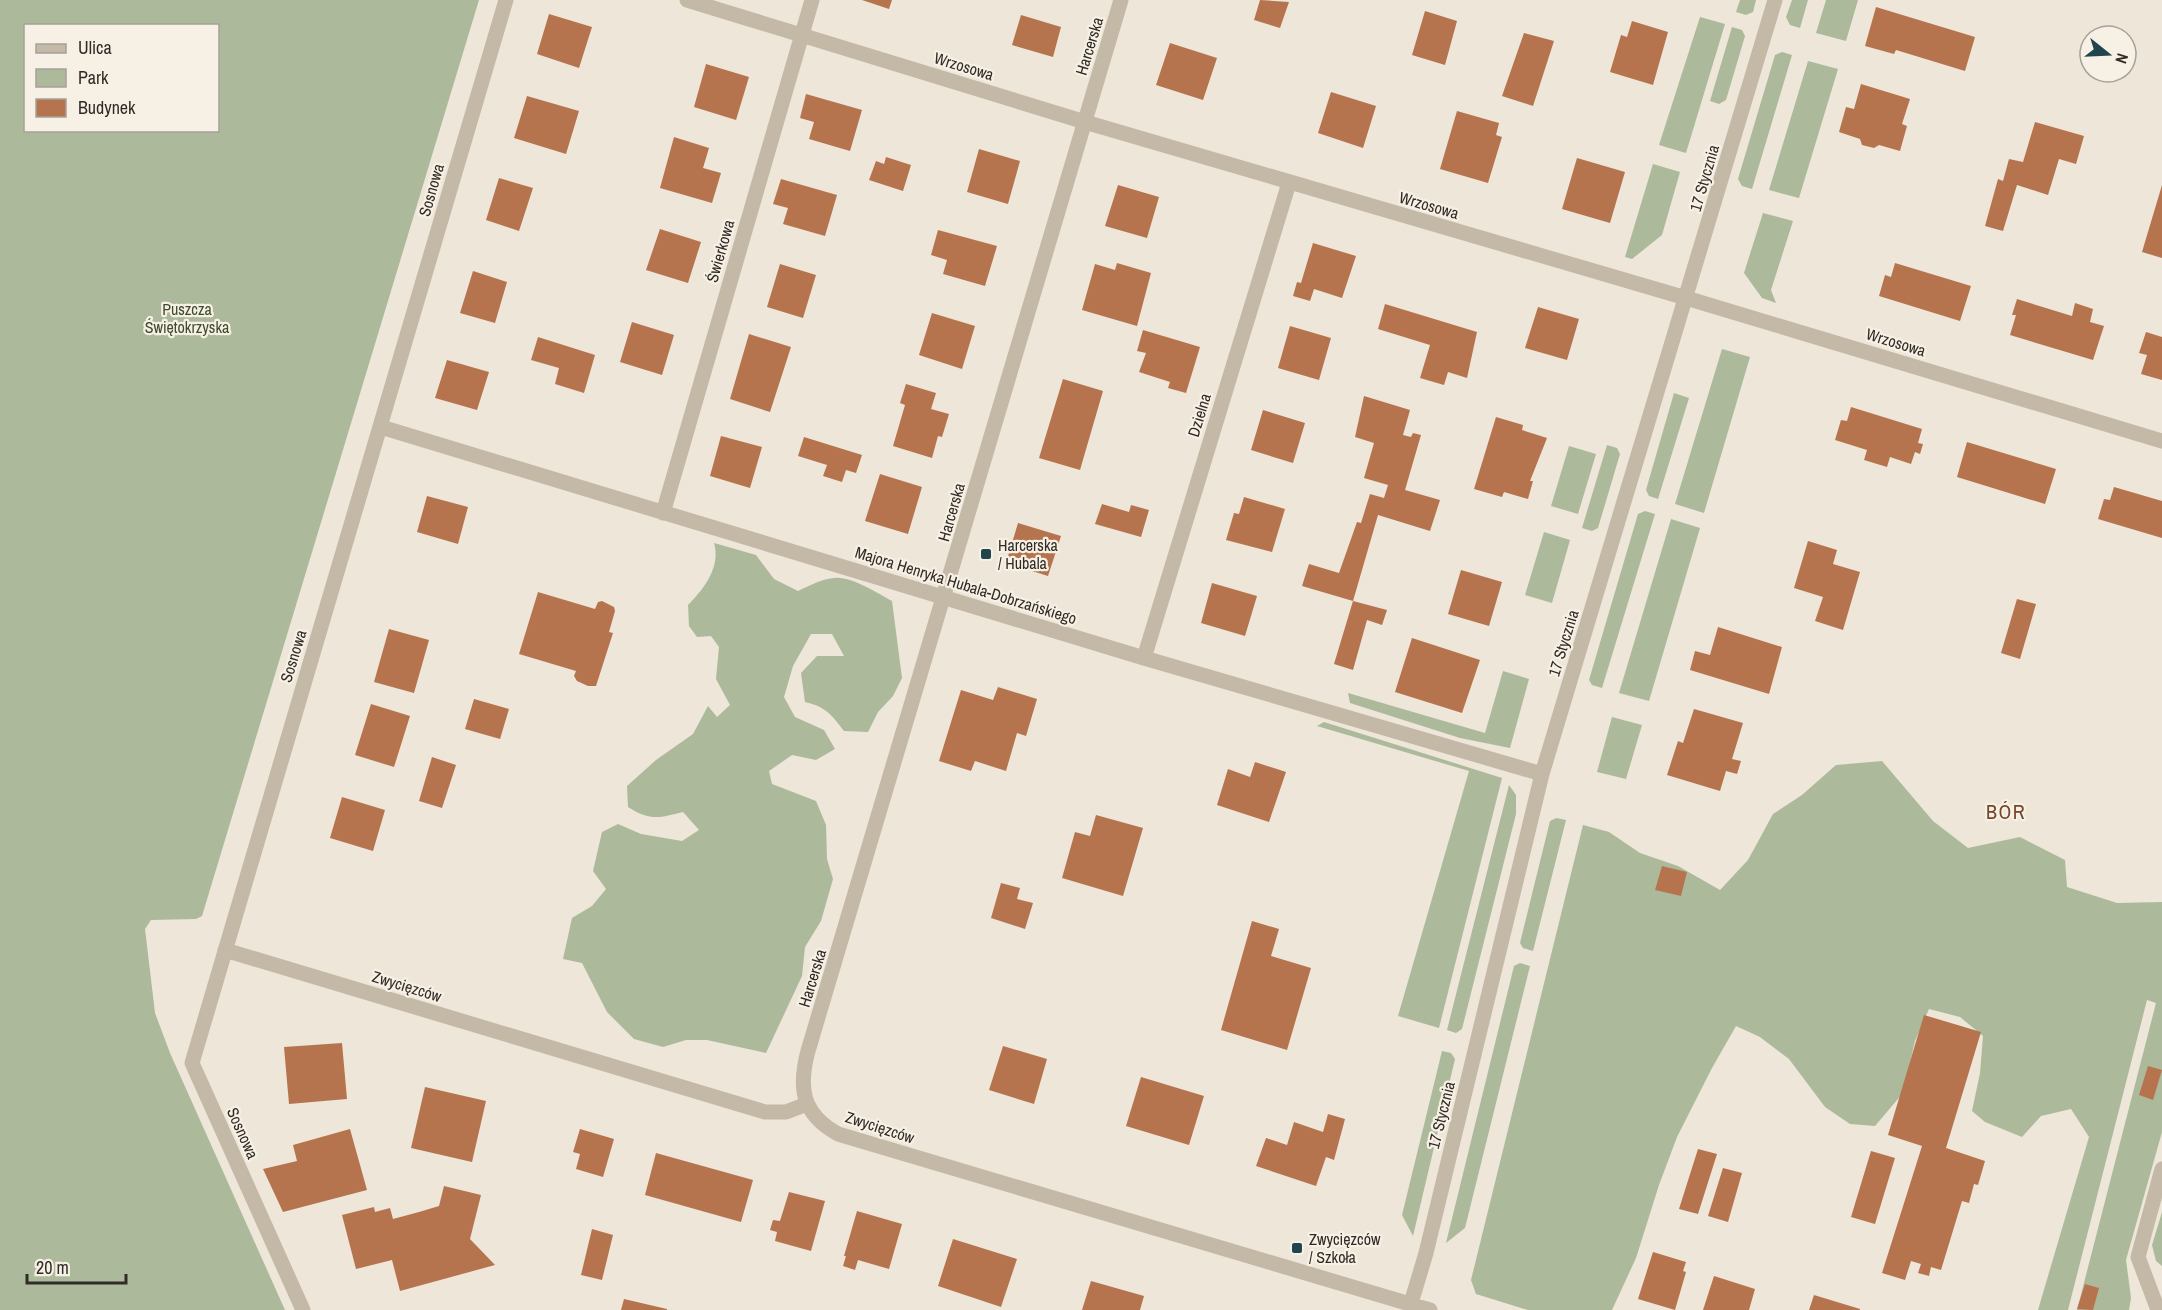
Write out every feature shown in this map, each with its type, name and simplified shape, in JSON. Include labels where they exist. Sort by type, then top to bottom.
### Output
[{"type":"street","name":"Sosnowa","points":[[303,1310],[192,1063],[506,0]]},
{"type":"street","name":"Wrzosowa","points":[[687,0],[1084,122],[1686,298],[2162,441]]},
{"type":"street","name":"Świerkowa","points":[[663,513],[812,0]]},
{"type":"street","name":"Harcerska","points":[[807,1104],[802,1084],[804,1066],[1121,0]]},
{"type":"street","name":"17 Stycznia","points":[[1410,1307],[1426,1253],[1542,774],[1775,0]]},
{"type":"street","name":"Dzielna","points":[[1144,658],[1289,183]]},
{"type":"street","name":"Majora Henryka Hubala-Dobrzańskiego","points":[[381,427],[1144,658],[1542,774]]},
{"type":"street","name":"Zwycięzców","points":[[225,950],[765,1112],[786,1112],[807,1104],[825,1126],[838,1134],[1410,1307],[1430,1310]]},
{"type":"street","points":[[2158,1310],[2138,1257],[2162,1168]]},
{"type":"green space","name":"Puszcza Świętokrzyska","points":[[0,0],[479,0],[202,916],[196,919],[151,920],[145,929],[155,1013],[170,1053],[285,1310],[0,1310]]},
{"type":"green space","points":[[1740,0],[1756,0],[1753,12],[1746,15],[1736,12]]},
{"type":"green space","points":[[1792,0],[1808,0],[1800,28],[1790,25],[1786,17]]},
{"type":"green space","points":[[1826,0],[1858,0],[1846,41],[1816,33]]},
{"type":"green space","points":[[1700,17],[1725,24],[1686,153],[1659,145]]},
{"type":"green space","points":[[1732,27],[1742,30],[1745,36],[1726,100],[1719,104],[1710,101]]},
{"type":"green space","points":[[1782,52],[1792,55],[1752,189],[1742,186],[1738,179],[1775,55]]},
{"type":"green space","points":[[1808,61],[1838,69],[1799,198],[1769,190]]},
{"type":"green space","points":[[1653,164],[1680,172],[1662,235],[1632,259],[1625,257]]},
{"type":"green space","points":[[1763,213],[1793,221],[1771,290],[1776,303],[1762,298],[1744,273]]},
{"type":"green space","points":[[1722,349],[1750,357],[1704,513],[1675,504]]},
{"type":"green space","points":[[1674,393],[1689,398],[1658,499],[1649,496],[1646,490]]},
{"type":"green space","points":[[1607,445],[1617,448],[1620,454],[1598,528],[1592,531],[1582,528]]},
{"type":"green space","points":[[1569,446],[1596,454],[1578,514],[1551,506]]},
{"type":"green space","points":[[1645,511],[1655,514],[1602,688],[1592,685],[1589,680],[1638,514]]},
{"type":"green space","points":[[1671,519],[1700,528],[1649,701],[1619,693]]},
{"type":"green space","points":[[1544,532],[1570,540],[1552,603],[1525,595]]},
{"type":"green space","points":[[714,543],[756,555],[774,579],[798,591],[824,580],[841,578],[864,586],[892,601],[902,678],[893,696],[878,712],[868,732],[844,731],[828,712],[805,702],[801,673],[817,656],[844,656],[832,634],[811,634],[793,666],[784,697],[795,717],[824,730],[835,749],[816,760],[792,755],[769,771],[772,784],[816,801],[826,825],[827,859],[833,879],[821,921],[805,947],[802,976],[766,1053],[707,1040],[686,1040],[663,1047],[634,1039],[607,1012],[582,963],[563,959],[572,918],[592,906],[606,889],[593,871],[602,832],[618,824],[641,834],[682,841],[699,830],[683,812],[655,817],[642,815],[628,807],[627,786],[656,760],[693,734],[708,706],[717,717],[730,705],[716,679],[719,647],[711,636],[697,637],[689,626],[688,605],[710,577],[715,561]]},
{"type":"green space","points":[[1503,671],[1529,679],[1510,748],[1460,738],[1350,703],[1348,693],[1485,733]]},
{"type":"green space","points":[[1612,717],[1642,725],[1626,779],[1597,772]]},
{"type":"green space","points":[[1324,722],[1502,778],[1439,1028],[1398,1016],[1469,771],[1317,726]]},
{"type":"green space","points":[[1882,761],[1933,821],[1968,848],[2020,837],[2065,860],[2067,887],[2117,903],[2162,902],[2162,1132],[2126,1260],[2131,1298],[2129,1310],[2077,1310],[2156,1003],[2147,1000],[2068,1310],[2038,1310],[2089,1137],[2071,1109],[2041,1116],[2022,1137],[1985,1122],[1972,1111],[1980,1073],[1983,1036],[1960,1017],[1929,1009],[1915,1041],[1903,1093],[1875,1126],[1850,1124],[1825,1107],[1789,1059],[1760,1037],[1736,1026],[1677,1137],[1636,1258],[1612,1310],[1528,1310],[1476,1294],[1471,1280],[1583,825],[1609,832],[1640,853],[1678,866],[1720,890],[1748,860],[1773,814],[1802,795],[1836,765]]},
{"type":"green space","points":[[1509,785],[1516,795],[1516,814],[1462,1029],[1456,1033],[1447,1030]]},
{"type":"green space","points":[[1556,818],[1566,820],[1533,951],[1523,948],[1520,943],[1550,821]]},
{"type":"green space","points":[[1520,963],[1530,966],[1465,1228],[1446,1243],[1514,966]]},
{"type":"green space","points":[[1442,1051],[1451,1053],[1455,1059],[1413,1236],[1402,1215]]},
{"type":"green space","points":[[2162,1212],[2162,1266],[2156,1261],[2152,1245]]},
{"type":"building","points":[[862,0],[892,0],[889,9]]},
{"type":"building","points":[[1260,0],[1289,2],[1280,28],[1254,20]]},
{"type":"building","points":[[1876,7],[1975,37],[1965,71],[1896,50],[1894,54],[1865,46]]},
{"type":"building","points":[[1425,11],[1457,21],[1445,65],[1412,55]]},
{"type":"building","points":[[549,14],[592,27],[579,68],[537,54]]},
{"type":"building","points":[[1021,15],[1061,27],[1053,57],[1012,45]]},
{"type":"building","points":[[1632,21],[1668,32],[1653,85],[1610,72],[1621,35],[1627,37]]},
{"type":"building","points":[[1524,33],[1554,41],[1533,106],[1502,96]]},
{"type":"building","points":[[1170,43],[1217,58],[1203,100],[1156,85]]},
{"type":"building","points":[[706,64],[749,77],[736,120],[694,107]]},
{"type":"building","points":[[1861,84],[1910,99],[1902,124],[1907,126],[1900,151],[1879,145],[1874,148],[1862,145],[1860,139],[1839,132],[1846,107],[1854,109]]},
{"type":"building","points":[[1331,92],[1376,106],[1363,148],[1318,133]]},
{"type":"building","points":[[806,94],[862,110],[850,151],[809,139],[814,122],[800,118]]},
{"type":"building","points":[[527,96],[579,111],[566,154],[514,138]]},
{"type":"building","points":[[1457,111],[1499,123],[1496,135],[1502,137],[1488,183],[1440,169]]},
{"type":"building","points":[[2035,122],[2084,136],[2076,164],[2059,159],[2048,195],[2017,185],[2003,231],[1985,226],[1998,179],[2003,181],[2009,159],[2023,162]]},
{"type":"building","points":[[674,137],[709,148],[703,168],[721,173],[712,203],[660,188]]},
{"type":"building","points":[[979,149],[1020,161],[1008,204],[967,192]]},
{"type":"building","points":[[886,157],[911,165],[903,191],[869,180],[876,161],[884,164]]},
{"type":"building","points":[[1577,158],[1625,172],[1610,223],[1562,209]]},
{"type":"building","points":[[499,178],[533,188],[519,231],[486,220]]},
{"type":"building","points":[[781,179],[837,195],[825,236],[783,224],[788,208],[773,204]]},
{"type":"building","points":[[1118,185],[1159,197],[1147,238],[1105,226]]},
{"type":"building","points":[[2162,185],[2162,258],[2142,252]]},
{"type":"building","points":[[660,229],[701,242],[688,283],[646,270]]},
{"type":"building","points":[[938,230],[997,246],[985,286],[943,274],[947,260],[931,255]]},
{"type":"building","points":[[1313,243],[1356,256],[1342,298],[1314,289],[1310,301],[1293,296],[1297,282],[1301,283]]},
{"type":"building","points":[[1117,263],[1151,273],[1137,326],[1082,310],[1095,264],[1115,270]]},
{"type":"building","points":[[1895,263],[1971,286],[1960,321],[1879,296],[1885,275],[1891,277]]},
{"type":"building","points":[[780,264],[816,275],[803,318],[767,307]]},
{"type":"building","points":[[473,271],[507,282],[495,323],[460,313]]},
{"type":"building","points":[[2017,299],[2072,316],[2075,303],[2093,309],[2090,322],[2104,326],[2093,360],[2010,335],[2016,315],[2012,315]]},
{"type":"building","points":[[1385,304],[1477,332],[1467,378],[1448,372],[1444,385],[1420,378],[1430,345],[1378,329]]},
{"type":"building","points":[[1538,307],[1579,319],[1567,360],[1525,348]]},
{"type":"building","points":[[932,313],[975,326],[962,369],[919,355]]},
{"type":"building","points":[[632,322],[674,335],[662,375],[620,362]]},
{"type":"building","points":[[1290,326],[1331,338],[1319,380],[1278,368]]},
{"type":"building","points":[[1143,330],[1200,347],[1186,393],[1168,388],[1170,382],[1139,372],[1146,353],[1137,351]]},
{"type":"building","points":[[2146,332],[2162,337],[2162,380],[2141,374],[2147,355],[2139,353]]},
{"type":"building","points":[[749,334],[791,347],[770,412],[730,399]]},
{"type":"building","points":[[538,337],[595,355],[584,393],[555,384],[559,368],[531,360]]},
{"type":"building","points":[[447,360],[489,372],[477,410],[435,398]]},
{"type":"building","points":[[1063,379],[1103,391],[1080,470],[1039,458]]},
{"type":"building","points":[[906,384],[936,393],[931,409],[949,414],[942,437],[938,436],[932,458],[893,446],[905,405],[900,403]]},
{"type":"building","points":[[1364,396],[1410,410],[1403,435],[1411,437],[1413,433],[1421,435],[1405,490],[1440,500],[1430,531],[1378,515],[1353,601],[1302,586],[1309,564],[1339,573],[1357,522],[1361,523],[1370,494],[1384,498],[1388,485],[1364,478],[1374,443],[1355,437]]},
{"type":"building","points":[[1851,407],[1922,429],[1918,443],[1923,444],[1920,454],[1915,452],[1911,464],[1890,457],[1887,467],[1864,460],[1867,450],[1835,440],[1841,420],[1847,421]]},
{"type":"building","points":[[1263,410],[1305,423],[1293,463],[1251,450]]},
{"type":"building","points":[[1496,417],[1523,425],[1522,430],[1547,438],[1530,481],[1533,481],[1528,499],[1504,492],[1502,497],[1474,489]]},
{"type":"building","points":[[721,436],[762,447],[750,488],[710,476]]},
{"type":"building","points":[[804,437],[862,455],[856,473],[846,470],[842,482],[823,476],[827,465],[798,456]]},
{"type":"building","points":[[1967,442],[2056,469],[2045,504],[1957,477]]},
{"type":"building","points":[[880,474],[922,487],[908,534],[865,521]]},
{"type":"building","points":[[2114,487],[2162,501],[2162,538],[2098,519],[2104,499],[2110,500]]},
{"type":"building","points":[[427,496],[468,507],[458,544],[417,532]]},
{"type":"building","points":[[1244,497],[1285,509],[1272,552],[1226,540],[1234,513],[1239,514]]},
{"type":"building","points":[[1102,504],[1129,512],[1131,505],[1149,510],[1141,537],[1095,524]]},
{"type":"building","points":[[1018,523],[1061,536],[1048,576],[1006,563]]},
{"type":"building","points":[[1808,541],[1837,550],[1833,564],[1860,572],[1843,630],[1815,621],[1823,597],[1794,588]]},
{"type":"building","points":[[1461,570],[1502,582],[1489,626],[1448,614]]},
{"type":"building","points":[[1212,583],[1257,596],[1245,636],[1201,623]]},
{"type":"building","points":[[538,592],[595,609],[598,602],[602,601],[614,607],[609,632],[613,633],[596,686],[588,686],[577,681],[574,676],[576,671],[519,654]]},
{"type":"building","points":[[2017,599],[2036,604],[2020,659],[2001,653]]},
{"type":"building","points":[[1353,601],[1387,610],[1382,625],[1367,620],[1353,670],[1334,664]]},
{"type":"building","points":[[1718,627],[1782,647],[1769,694],[1690,670],[1695,651],[1710,655]]},
{"type":"building","points":[[389,629],[429,640],[414,693],[374,682]]},
{"type":"building","points":[[1412,638],[1480,660],[1462,713],[1395,692]]},
{"type":"building","points":[[998,687],[1037,699],[1026,736],[1017,733],[1006,771],[975,761],[971,771],[939,761],[961,690],[993,700]]},
{"type":"building","points":[[474,699],[509,709],[500,739],[465,729]]},
{"type":"building","points":[[371,704],[410,716],[394,767],[355,755]]},
{"type":"building","points":[[1694,709],[1743,723],[1732,759],[1741,761],[1737,774],[1726,771],[1720,791],[1667,775],[1678,741],[1683,743]]},
{"type":"building","points":[[432,757],[456,765],[442,808],[419,801]]},
{"type":"building","points":[[1255,762],[1286,772],[1269,822],[1217,805],[1228,769],[1250,777]]},
{"type":"building","points":[[342,797],[385,810],[373,851],[330,838]]},
{"type":"building","points":[[1096,815],[1143,828],[1123,896],[1062,878],[1075,832],[1090,836]]},
{"type":"building","points":[[1662,866],[1687,872],[1681,896],[1655,890]]},
{"type":"building","points":[[1001,883],[1020,888],[1017,899],[1033,903],[1025,929],[991,918]]},
{"type":"building","points":[[1252,921],[1279,929],[1271,956],[1311,968],[1287,1050],[1221,1030]]},
{"type":"building","points":[[1924,1015],[1981,1032],[1946,1148],[1985,1161],[1978,1185],[1974,1184],[1969,1203],[1962,1201],[1941,1270],[1931,1267],[1929,1276],[1918,1273],[1921,1264],[1911,1261],[1905,1280],[1882,1273],[1922,1146],[1888,1135]]},
{"type":"building","points":[[342,1043],[347,1099],[289,1104],[284,1047]]},
{"type":"building","points":[[1003,1046],[1047,1059],[1034,1104],[989,1090]]},
{"type":"building","points":[[2148,1066],[2162,1070],[2153,1100],[2139,1095]]},
{"type":"building","points":[[1141,1077],[1204,1096],[1189,1145],[1126,1126]]},
{"type":"building","points":[[425,1087],[486,1101],[472,1162],[411,1148]]},
{"type":"building","points":[[1328,1114],[1345,1119],[1334,1160],[1326,1157],[1316,1186],[1256,1166],[1266,1138],[1287,1145],[1294,1122],[1323,1132]]},
{"type":"building","points":[[350,1129],[367,1190],[283,1212],[263,1169],[297,1161],[293,1145]]},
{"type":"building","points":[[580,1129],[614,1139],[603,1177],[576,1169],[580,1154],[573,1152]]},
{"type":"building","points":[[1698,1149],[1717,1154],[1698,1214],[1679,1209]]},
{"type":"building","points":[[1871,1151],[1895,1158],[1875,1224],[1851,1217]]},
{"type":"building","points":[[656,1153],[753,1180],[741,1222],[645,1195]]},
{"type":"building","points":[[1723,1168],[1742,1173],[1728,1222],[1708,1216]]},
{"type":"building","points":[[444,1186],[481,1195],[470,1239],[495,1265],[400,1291],[392,1260],[356,1269],[342,1215],[374,1207],[375,1212],[390,1208],[393,1219],[419,1212],[439,1206]]},
{"type":"building","points":[[789,1192],[825,1201],[811,1251],[775,1241],[777,1232],[770,1230],[773,1220],[780,1221]]},
{"type":"building","points":[[857,1211],[902,1224],[889,1269],[858,1260],[855,1270],[843,1266]]},
{"type":"building","points":[[592,1229],[613,1235],[602,1280],[581,1275]]},
{"type":"building","points":[[953,1239],[1017,1259],[1001,1307],[938,1286]]},
{"type":"building","points":[[1653,1252],[1686,1262],[1683,1271],[1686,1272],[1675,1310],[1638,1299]]},
{"type":"building","points":[[1714,1276],[1755,1289],[1749,1310],[1703,1310]]},
{"type":"building","points":[[1091,1281],[1144,1296],[1140,1310],[1082,1310]]},
{"type":"building","points":[[2085,1284],[2099,1288],[2093,1310],[2077,1309]]},
{"type":"building","points":[[1814,1295],[1860,1309],[1860,1310],[1809,1310]]},
{"type":"building","points":[[624,1299],[667,1309],[667,1310],[621,1310]]},
{"type":"place","name":"Harcerska / Hubala","points":[[986,554]]},
{"type":"place","name":"Zwycięzców / Szkoła","points":[[1297,1248]]},
{"type":"district","name":"BÓR","points":[[2006,811]]}]
